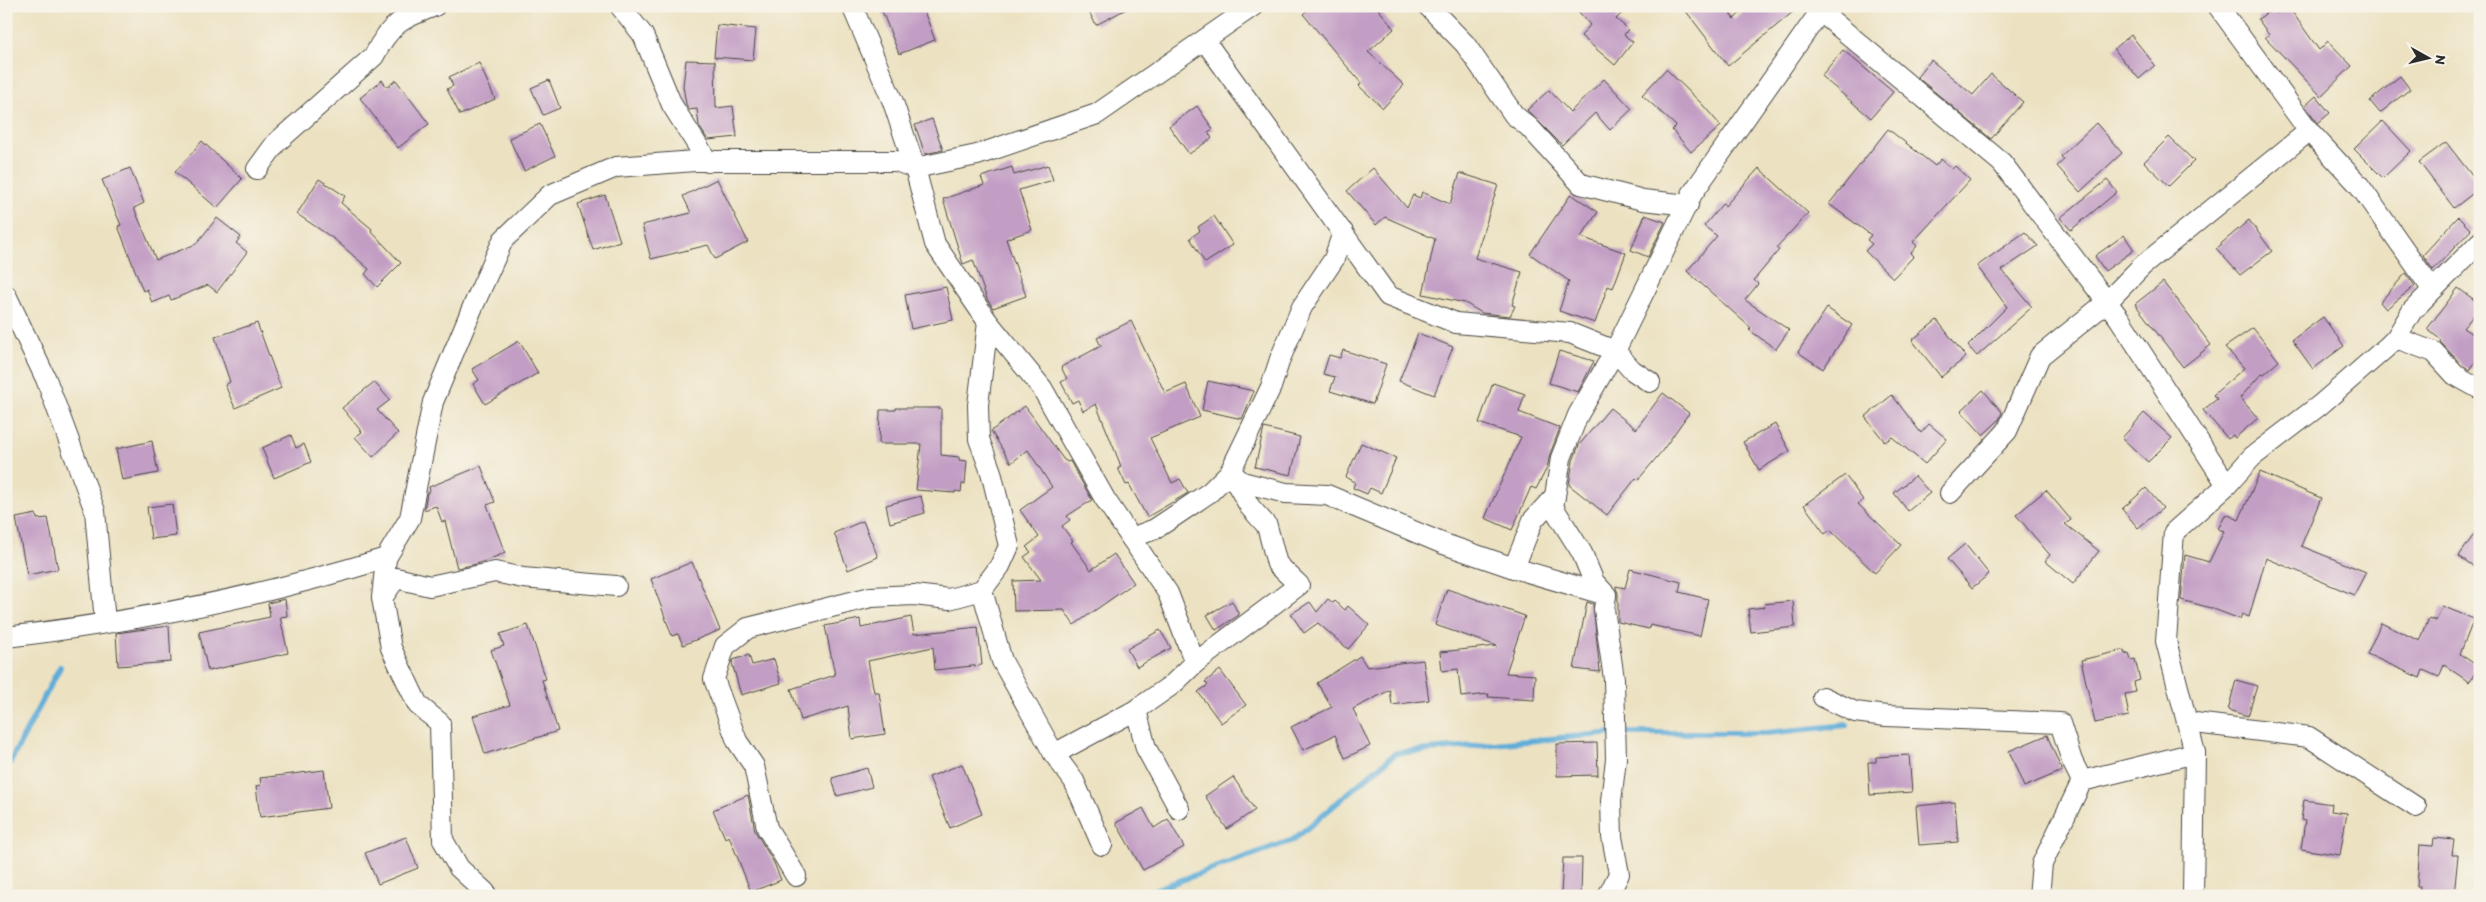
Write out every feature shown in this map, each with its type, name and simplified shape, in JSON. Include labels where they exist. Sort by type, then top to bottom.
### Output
[{"type":"street","points":[[256,169],[276,143],[374,56],[382,39],[402,18],[435,6]]},
{"type":"street","points":[[620,6],[643,35],[672,105],[708,162]]},
{"type":"street","points":[[852,6],[893,102],[916,168],[934,244],[988,322],[1042,388],[1079,456],[1168,593],[1195,662]]},
{"type":"street","points":[[483,896],[484,892],[459,868],[443,840],[439,758],[440,723],[418,705],[392,648],[382,598],[386,558],[410,518],[433,402],[503,240],[550,195],[616,166],[708,162],[896,161],[916,168],[977,156],[1098,114],[1253,6]]},
{"type":"street","points":[[1428,6],[1464,44],[1514,115],[1528,127],[1581,184],[1643,200],[1688,205]]},
{"type":"street","points":[[2218,6],[2309,131],[2359,185],[2432,289]]},
{"type":"street","points":[[1606,595],[1594,582],[1582,553],[1553,507],[1561,458],[1578,415],[1615,351],[1692,194],[1822,9],[2002,163],[2107,302],[2227,485]]},
{"type":"street","points":[[1205,41],[1388,296],[1456,324],[1570,333],[1615,351],[1632,370],[1650,382]]},
{"type":"street","points":[[1950,493],[2007,431],[2040,356],[2107,302],[2142,266],[2309,131]]},
{"type":"street","points":[[1131,538],[1155,529],[1182,511],[1210,492],[1230,472],[1270,387],[1302,307],[1334,259],[1343,232]]},
{"type":"street","points":[[2193,896],[2195,753],[2166,641],[2174,532],[2227,485],[2252,457],[2320,405],[2396,338],[2412,311],[2480,242]]},
{"type":"street","points":[[6,295],[46,379],[95,511],[105,622]]},
{"type":"street","points":[[796,876],[767,828],[754,766],[737,741],[714,678],[725,646],[748,628],[871,596],[914,595],[949,599],[982,590],[1000,566],[1009,546],[990,472],[979,439],[978,405],[988,322]]},
{"type":"street","points":[[2396,338],[2434,352],[2455,375],[2480,389]]},
{"type":"street","points":[[1230,472],[1242,482],[1286,493],[1327,495],[1444,544],[1514,568],[1606,595]]},
{"type":"street","points":[[1054,754],[1136,710],[1173,684],[1195,662],[1299,585],[1277,564],[1267,526],[1250,507],[1230,472]]},
{"type":"street","points":[[1514,568],[1533,520],[1554,496]]},
{"type":"street","points":[[6,637],[105,622],[224,600],[335,573],[386,558]]},
{"type":"street","points":[[382,598],[396,578],[430,586],[495,572],[523,578],[616,586]]},
{"type":"street","points":[[982,590],[1002,661],[1054,754],[1074,781],[1102,845]]},
{"type":"street","points":[[1606,595],[1604,609],[1614,679],[1616,759],[1611,801],[1612,837],[1619,874],[1608,896]]},
{"type":"street","points":[[1823,697],[1855,712],[1886,716],[2060,723],[2072,761],[2082,781]]},
{"type":"street","points":[[1136,710],[1146,748],[1179,809]]},
{"type":"street","points":[[2187,722],[2309,737],[2416,807]]},
{"type":"street","points":[[2082,781],[2195,753]]},
{"type":"street","points":[[2039,896],[2042,864],[2082,781]]},
{"type":"building","points":[[880,6],[922,6],[935,40],[899,54]]},
{"type":"building","points":[[1086,6],[1132,6],[1096,25]]},
{"type":"building","points":[[1312,6],[1376,6],[1394,29],[1368,52],[1404,85],[1383,108],[1359,86],[1361,83],[1303,14]]},
{"type":"building","points":[[1574,6],[1629,6],[1616,19],[1628,29],[1624,35],[1633,42],[1615,65],[1581,36],[1590,25]]},
{"type":"building","points":[[1682,6],[1725,6],[1734,19],[1748,6],[1800,6],[1728,66]]},
{"type":"building","points":[[2288,6],[2319,50],[2328,41],[2352,66],[2321,96],[2265,37],[2269,35],[2258,19],[2274,8],[2277,13]]},
{"type":"building","points":[[717,25],[756,29],[753,60],[714,57]]},
{"type":"building","points":[[2131,35],[2155,65],[2139,79],[2114,49]]},
{"type":"building","points":[[1843,50],[1893,92],[1871,118],[1821,76]]},
{"type":"building","points":[[686,60],[715,61],[716,108],[733,106],[737,137],[708,140],[699,126],[697,109],[689,110],[686,104],[683,86]]},
{"type":"building","points":[[1931,60],[1973,95],[1991,74],[2023,102],[1991,139],[1917,77]]},
{"type":"building","points":[[479,63],[495,99],[460,115],[447,89],[453,86],[449,77]]},
{"type":"building","points":[[1666,69],[1702,104],[1721,126],[1691,152],[1672,130],[1676,126],[1642,95]]},
{"type":"building","points":[[2400,76],[2410,89],[2380,113],[2370,101]]},
{"type":"building","points":[[1604,79],[1632,109],[1610,130],[1595,113],[1562,145],[1527,110],[1549,90],[1570,112]]},
{"type":"building","points":[[382,80],[387,87],[396,80],[429,124],[398,148],[360,98]]},
{"type":"building","points":[[549,80],[560,108],[543,115],[531,88]]},
{"type":"building","points":[[2316,96],[2330,113],[2318,123],[2305,106]]},
{"type":"building","points":[[1197,106],[1213,129],[1208,132],[1212,138],[1189,154],[1169,126]]},
{"type":"building","points":[[932,119],[943,150],[925,154],[915,125]]},
{"type":"building","points":[[2383,121],[2411,151],[2383,178],[2354,149]]},
{"type":"building","points":[[2096,123],[2122,153],[2080,192],[2057,166],[2064,160],[2061,156]]},
{"type":"building","points":[[540,124],[555,156],[524,171],[509,138]]},
{"type":"building","points":[[1888,129],[1935,166],[1941,159],[1952,169],[1955,166],[1970,180],[1913,242],[1917,246],[1911,253],[1914,256],[1893,278],[1865,251],[1872,244],[1867,240],[1871,235],[1829,204]]},
{"type":"building","points":[[2169,137],[2194,161],[2169,186],[2144,162]]},
{"type":"building","points":[[202,141],[242,179],[217,208],[175,172]]},
{"type":"building","points":[[2446,142],[2480,186],[2480,188],[2454,208],[2419,162]]},
{"type":"building","points":[[1048,165],[1053,180],[1019,190],[1032,230],[1006,239],[1026,296],[993,308],[987,299],[973,260],[963,264],[943,199],[984,185],[981,177],[1012,167],[1014,175]]},
{"type":"building","points":[[130,168],[144,203],[134,208],[156,260],[196,244],[217,218],[241,237],[236,243],[247,252],[217,292],[208,285],[171,300],[169,296],[152,303],[147,289],[143,291],[118,226],[121,225],[102,180]]},
{"type":"building","points":[[1373,168],[1407,208],[1413,195],[1420,198],[1422,192],[1450,204],[1460,173],[1498,185],[1475,258],[1522,272],[1512,305],[1515,306],[1510,316],[1482,313],[1465,303],[1423,294],[1435,239],[1385,217],[1376,225],[1347,191]]},
{"type":"building","points":[[1759,168],[1808,213],[1776,248],[1779,250],[1754,280],[1758,284],[1745,300],[1789,330],[1776,349],[1749,330],[1751,328],[1687,271],[1717,236],[1704,226],[1723,203],[1725,206]]},
{"type":"building","points":[[319,179],[345,196],[341,203],[372,229],[371,231],[401,263],[377,287],[365,274],[369,269],[334,239],[297,214]]},
{"type":"building","points":[[717,179],[748,242],[715,259],[708,245],[651,259],[642,225],[691,213],[683,196]]},
{"type":"building","points":[[2107,180],[2117,192],[2071,230],[2060,218]]},
{"type":"building","points":[[1571,194],[1598,212],[1581,237],[1626,253],[1613,288],[1608,286],[1595,323],[1559,311],[1569,281],[1530,254]]},
{"type":"building","points":[[605,195],[620,241],[593,250],[578,204]]},
{"type":"building","points":[[1645,215],[1665,222],[1648,257],[1631,250]]},
{"type":"building","points":[[1214,216],[1233,245],[1205,263],[1190,238],[1200,231],[1198,227]]},
{"type":"building","points":[[2458,217],[2471,230],[2433,270],[2423,255]]},
{"type":"building","points":[[2249,220],[2272,251],[2240,275],[2216,248]]},
{"type":"building","points":[[2025,232],[2038,246],[2002,270],[2032,307],[1977,356],[1968,346],[2007,307],[1977,266]]},
{"type":"building","points":[[2124,235],[2134,250],[2105,271],[2095,256]]},
{"type":"building","points":[[2406,273],[2415,286],[2386,309],[2380,302]]},
{"type":"building","points":[[2163,282],[2211,345],[2183,367],[2135,304]]},
{"type":"building","points":[[946,287],[953,320],[911,329],[905,295]]},
{"type":"building","points":[[2458,288],[2480,304],[2480,308],[2463,328],[2480,339],[2480,355],[2470,370],[2462,365],[2440,342],[2441,340],[2427,329]]},
{"type":"building","points":[[1827,308],[1852,325],[1823,369],[1798,352]]},
{"type":"building","points":[[2323,317],[2344,346],[2313,369],[2292,340]]},
{"type":"building","points":[[1937,320],[1966,357],[1941,377],[1912,340]]},
{"type":"building","points":[[1131,321],[1165,393],[1186,384],[1200,417],[1150,438],[1172,483],[1180,479],[1188,493],[1147,517],[1129,484],[1126,485],[1118,468],[1121,467],[1119,461],[1096,404],[1083,411],[1078,400],[1072,403],[1061,382],[1067,379],[1061,367],[1101,346],[1097,338]]},
{"type":"building","points":[[257,323],[281,388],[235,408],[225,385],[230,382],[215,337]]},
{"type":"building","points":[[2253,328],[2279,361],[2264,374],[2262,373],[2240,398],[2258,418],[2235,438],[2233,435],[2228,439],[2203,410],[2217,399],[2213,395],[2244,368],[2225,347]]},
{"type":"building","points":[[1418,333],[1453,347],[1434,395],[1399,381]]},
{"type":"building","points":[[519,341],[538,373],[485,404],[473,384],[479,380],[472,369]]},
{"type":"building","points":[[1343,350],[1386,364],[1373,404],[1330,391],[1335,377],[1323,374],[1329,355],[1340,358]]},
{"type":"building","points":[[1559,351],[1594,361],[1578,392],[1549,383]]},
{"type":"building","points":[[1208,381],[1254,391],[1242,419],[1202,410]]},
{"type":"building","points":[[374,382],[390,400],[377,410],[398,433],[373,457],[355,437],[362,432],[342,408]]},
{"type":"building","points":[[1493,383],[1525,394],[1519,412],[1560,428],[1547,468],[1536,489],[1531,487],[1512,530],[1485,518],[1521,437],[1479,423]]},
{"type":"building","points":[[1983,390],[2002,412],[1999,420],[1983,435],[1961,411]]},
{"type":"building","points":[[1663,393],[1689,413],[1662,451],[1638,480],[1636,478],[1607,515],[1569,485],[1573,461],[1579,445],[1610,408],[1636,429]]},
{"type":"building","points":[[1892,395],[1921,433],[1929,424],[1947,439],[1925,464],[1892,437],[1885,442],[1865,417]]},
{"type":"building","points":[[1025,406],[1064,460],[1070,461],[1092,500],[1067,516],[1070,520],[1062,526],[1073,541],[1071,542],[1091,570],[1114,554],[1134,583],[1074,625],[1064,610],[1014,611],[1013,581],[1041,580],[1024,557],[1031,552],[1026,547],[1039,537],[1020,510],[1052,487],[1028,450],[1011,463],[991,431]]},
{"type":"building","points":[[896,408],[941,408],[941,455],[959,457],[959,460],[967,461],[965,484],[962,484],[961,492],[916,490],[921,444],[879,444],[880,410],[896,410]]},
{"type":"building","points":[[2144,413],[2172,438],[2148,462],[2122,438]]},
{"type":"building","points":[[1775,424],[1790,451],[1759,470],[1743,442]]},
{"type":"building","points":[[1264,428],[1300,437],[1291,475],[1255,467]]},
{"type":"building","points":[[291,435],[296,448],[304,444],[311,462],[274,478],[262,448]]},
{"type":"building","points":[[152,441],[158,473],[122,480],[116,449]]},
{"type":"building","points":[[1361,443],[1396,458],[1381,493],[1370,488],[1367,494],[1353,488],[1355,482],[1346,477]]},
{"type":"building","points":[[481,466],[495,502],[487,505],[505,553],[477,564],[457,568],[445,521],[442,522],[436,506],[424,510],[427,493],[430,491],[429,487]]},
{"type":"building","points":[[2260,472],[2321,498],[2301,546],[2366,572],[2354,595],[2266,558],[2249,617],[2242,614],[2240,619],[2211,608],[2181,600],[2185,555],[2209,562],[2224,531],[2218,529],[2226,514],[2239,520]]},
{"type":"building","points":[[1845,475],[1863,500],[1858,504],[1901,545],[1875,573],[1830,530],[1825,534],[1804,505]]},
{"type":"building","points":[[1915,476],[1930,493],[1908,511],[1894,493]]},
{"type":"building","points":[[2146,488],[2163,508],[2138,528],[2122,509]]},
{"type":"building","points":[[2046,490],[2071,520],[2065,524],[2099,551],[2073,584],[2045,561],[2050,555],[2016,515]]},
{"type":"building","points":[[921,496],[925,513],[890,523],[886,505]]},
{"type":"building","points":[[172,504],[176,536],[151,539],[147,507]]},
{"type":"building","points":[[36,514],[37,519],[48,518],[58,569],[27,575],[16,518]]},
{"type":"building","points":[[863,521],[878,557],[848,570],[834,533]]},
{"type":"building","points":[[2480,526],[2480,571],[2459,556]]},
{"type":"building","points":[[1965,544],[1989,574],[1972,588],[1947,559]]},
{"type":"building","points":[[692,562],[720,630],[683,645],[678,634],[672,636],[651,579]]},
{"type":"building","points":[[1630,569],[1681,582],[1679,592],[1708,599],[1700,636],[1650,625],[1649,629],[1618,622],[1618,593],[1616,586],[1625,588]]},
{"type":"building","points":[[1447,589],[1525,616],[1506,673],[1535,675],[1534,700],[1488,697],[1489,694],[1461,697],[1458,669],[1442,671],[1440,652],[1497,646],[1435,625]]},
{"type":"building","points":[[285,599],[287,616],[280,617],[288,653],[208,671],[199,632],[270,617],[268,603]]},
{"type":"building","points":[[1328,599],[1333,603],[1335,601],[1345,610],[1348,606],[1369,625],[1348,649],[1318,623],[1304,633],[1291,614],[1310,602],[1317,612]]},
{"type":"building","points":[[1232,601],[1239,615],[1216,630],[1207,615]]},
{"type":"building","points":[[1793,601],[1795,627],[1751,632],[1748,609],[1765,607],[1764,604]]},
{"type":"building","points":[[1587,602],[1593,604],[1600,672],[1574,669]]},
{"type":"building","points":[[2442,606],[2474,619],[2460,654],[2479,667],[2469,682],[2444,665],[2439,677],[2423,670],[2420,678],[2367,654],[2381,623],[2420,641],[2429,618],[2436,621]]},
{"type":"building","points":[[911,617],[914,634],[978,627],[982,665],[935,670],[933,647],[868,661],[874,692],[879,692],[885,734],[852,739],[848,706],[801,720],[791,689],[835,675],[825,626],[860,619],[861,628]]},
{"type":"building","points":[[528,625],[546,679],[542,680],[558,731],[485,754],[473,716],[510,705],[491,650],[504,646],[500,634]]},
{"type":"building","points":[[169,626],[171,662],[118,666],[116,633]]},
{"type":"building","points":[[1160,630],[1171,648],[1137,667],[1127,649]]},
{"type":"building","points":[[2124,650],[2125,654],[2129,653],[2131,660],[2135,659],[2140,680],[2134,682],[2136,692],[2125,694],[2129,716],[2095,723],[2081,660]]},
{"type":"building","points":[[749,655],[752,665],[774,659],[781,683],[741,695],[732,663],[733,660]]},
{"type":"building","points":[[1360,656],[1367,667],[1423,660],[1429,700],[1392,705],[1390,690],[1353,709],[1370,746],[1345,758],[1335,735],[1303,750],[1291,727],[1332,707],[1317,683]]},
{"type":"building","points":[[1220,670],[1246,705],[1221,723],[1198,692],[1208,685],[1205,682]]},
{"type":"building","points":[[2236,680],[2257,686],[2248,716],[2228,710]]},
{"type":"building","points":[[2047,735],[2062,771],[2024,787],[2009,751]]},
{"type":"building","points":[[1597,743],[1598,775],[1557,776],[1557,744]]},
{"type":"building","points":[[1909,755],[1912,792],[1870,795],[1868,762],[1876,762],[1876,757]]},
{"type":"building","points":[[962,764],[982,814],[950,828],[929,777]]},
{"type":"building","points":[[867,768],[872,787],[837,796],[832,778]]},
{"type":"building","points":[[324,770],[329,808],[260,817],[256,786],[261,785],[260,778]]},
{"type":"building","points":[[1233,777],[1255,810],[1227,829],[1205,796]]},
{"type":"building","points":[[748,795],[755,831],[774,863],[781,880],[751,892],[729,836],[725,838],[713,810]]},
{"type":"building","points":[[2304,800],[2332,804],[2331,811],[2347,813],[2340,855],[2301,849],[2305,821],[2301,820]]},
{"type":"building","points":[[1955,802],[1958,842],[1919,845],[1916,806]]},
{"type":"building","points":[[1143,808],[1154,828],[1168,819],[1184,847],[1143,870],[1116,823]]},
{"type":"building","points":[[406,837],[418,868],[378,884],[365,853]]},
{"type":"building","points":[[2434,838],[2454,840],[2452,855],[2458,855],[2454,896],[2419,896],[2420,887],[2417,887],[2420,845],[2433,846]]},
{"type":"building","points":[[1563,858],[1582,858],[1581,894],[1561,894]]},
{"type":"waterway","points":[[6,770],[60,667]]},
{"type":"waterway","points":[[1137,896],[1293,840],[1396,753],[1615,733],[1767,733],[1847,725]]}]
